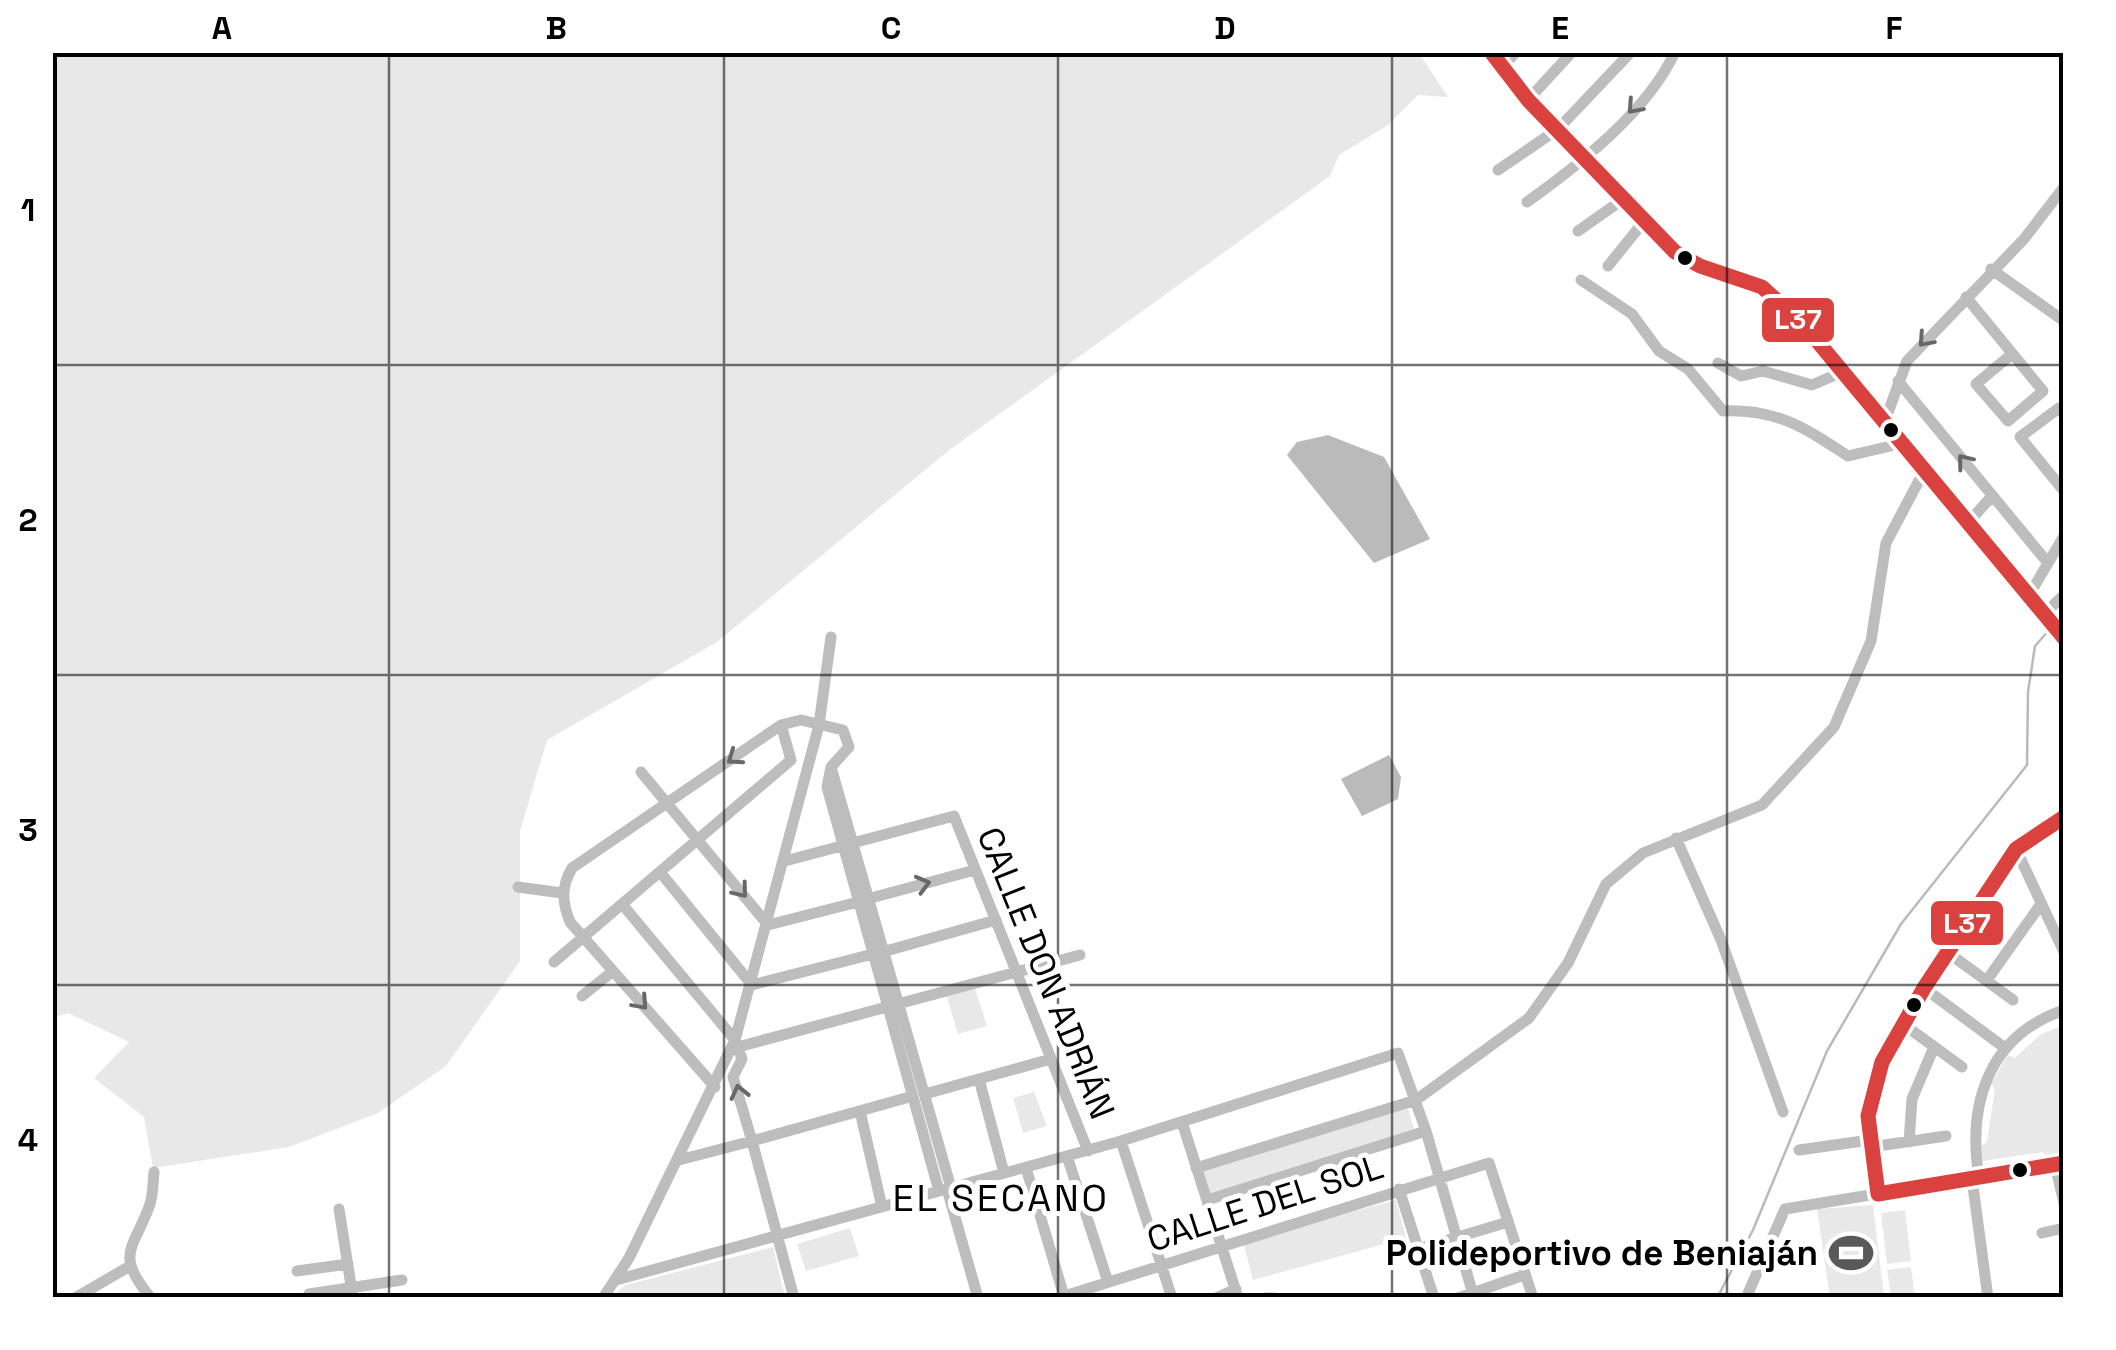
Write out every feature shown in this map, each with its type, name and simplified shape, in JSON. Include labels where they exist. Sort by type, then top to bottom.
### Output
[{"type":"street","points":[[1491,52],[1528,100],[1684,258],[1762,288],[1804,324],[1883,426],[2062,636]]},
{"type":"street","points":[[1502,68],[1516,52]]},
{"type":"street","points":[[1528,100],[1572,52]]},
{"type":"street","points":[[1498,170],[1558,129],[1631,52]]},
{"type":"street","points":[[1527,202],[1588,158],[1666,71],[1675,52]]},
{"type":"street","points":[[1883,426],[1898,381],[1924,340],[2055,204],[2064,187]]},
{"type":"street","points":[[1578,231],[1624,198]]},
{"type":"street","points":[[1608,266],[1645,220]]},
{"type":"street","points":[[1992,270],[2064,321]]},
{"type":"street","points":[[1581,280],[1632,314],[1659,351],[1688,369],[1723,411],[1761,410],[1808,429],[1848,456],[1899,444]]},
{"type":"street","points":[[1966,297],[2043,391],[2008,421],[1976,384],[2012,354]]},
{"type":"street","points":[[1718,363],[1740,376],[1763,371],[1812,385],[1842,372]]},
{"type":"street","points":[[1898,381],[2048,563]]},
{"type":"street","points":[[2061,411],[2020,437],[2064,492]]},
{"type":"street","points":[[1196,1168],[1416,1100],[1530,1018],[1568,963],[1606,884],[1644,854],[1676,838],[1725,824],[1762,805],[1834,726],[1872,641],[1886,542],[1923,473]]},
{"type":"street","points":[[1966,524],[1992,496]]},
{"type":"street","points":[[2028,597],[2064,536]]},
{"type":"street","points":[[2044,614],[2064,595]]},
{"type":"street","points":[[604,1298],[737,1044],[819,725],[831,637]]},
{"type":"street","points":[[714,1087],[570,922],[562,893],[572,868],[781,725],[801,720],[843,730],[849,747],[831,767],[826,788],[849,845],[978,1298]]},
{"type":"street","points":[[554,962],[790,760],[781,725]]},
{"type":"street","points":[[641,772],[768,925]]},
{"type":"street","name":"CALLE DON ADRIÁN","points":[[849,845],[954,816],[1088,1150]]},
{"type":"street","points":[[1878,1194],[1869,1108],[1874,1081],[1902,1024],[2016,849],[2039,829],[2064,817]]},
{"type":"street","points":[[1676,838],[1722,940],[1783,1112]]},
{"type":"street","points":[[785,861],[849,845]]},
{"type":"street","points":[[2016,849],[2041,904],[2058,923],[2064,952]]},
{"type":"street","points":[[768,925],[975,870]]},
{"type":"street","points":[[660,872],[752,985]]},
{"type":"street","points":[[518,887],[562,893]]},
{"type":"street","points":[[622,904],[737,1044],[741,1068],[733,1078],[794,1298]]},
{"type":"street","points":[[1988,980],[2041,904]]},
{"type":"street","points":[[752,985],[996,920]]},
{"type":"street","points":[[1947,952],[2013,1000]]},
{"type":"street","points":[[737,1044],[1080,955]]},
{"type":"street","points":[[582,996],[612,971]]},
{"type":"street","points":[[1924,988],[2005,1048]]},
{"type":"street","points":[[1988,1298],[1976,1178],[1977,1103],[2005,1048],[2033,1024],[2064,1010]]},
{"type":"street","points":[[1902,1024],[1962,1067]]},
{"type":"street","points":[[1909,1142],[1912,1099],[1934,1047]]},
{"type":"street","points":[[616,1280],[1121,1142],[1394,1053],[1402,1057],[1426,1130],[1473,1295]]},
{"type":"street","points":[[678,1160],[1051,1059]]},
{"type":"street","points":[[979,1079],[1004,1174]]},
{"type":"street","points":[[860,1111],[882,1207]]},
{"type":"street","points":[[1182,1122],[1237,1293],[1216,1298]]},
{"type":"street","points":[[1207,1200],[1426,1130]]},
{"type":"street","points":[[1800,1150],[1946,1136]]},
{"type":"street","points":[[1121,1142],[1172,1298]]},
{"type":"street","points":[[1067,1156],[1108,1282]]},
{"type":"street","name":"CALLE DEL SOL","points":[[1061,1296],[1438,1176],[1489,1164],[1508,1222]]},
{"type":"street","points":[[1746,1298],[1780,1215],[1789,1208],[2059,1164],[2064,1203]]},
{"type":"street","points":[[1026,1168],[1061,1296]]},
{"type":"street","points":[[151,1298],[130,1266],[132,1238],[150,1205],[154,1172]]},
{"type":"street","points":[[1399,1190],[1434,1298]]},
{"type":"street","points":[[339,1209],[352,1293]]},
{"type":"street","points":[[1418,1249],[1508,1222],[1533,1298]]},
{"type":"street","points":[[2042,1233],[2064,1228]]},
{"type":"street","points":[[296,1271],[348,1264]]},
{"type":"street","points":[[75,1298],[130,1266]]},
{"type":"street","points":[[1458,1298],[1524,1275]]},
{"type":"street","points":[[309,1294],[352,1293],[402,1280]]},
{"type":"street","points":[[1264,1298],[1274,1298]]},
{"type":"shaded area","points":[[53,53],[1419,53],[1448,97],[1418,95],[1388,125],[1339,155],[1330,176],[948,451],[717,642],[547,740],[520,831],[520,961],[446,1066],[378,1113],[289,1147],[153,1168],[144,1117],[94,1078],[129,1042],[68,1013],[53,1018]]},
{"type":"shaded area","points":[[1328,435],[1384,457],[1430,539],[1374,563],[1287,455],[1297,442]]},
{"type":"shaded area","points":[[1389,755],[1401,777],[1398,799],[1362,816],[1341,779]]},
{"type":"shaded area","points":[[975,988],[987,1026],[958,1034],[946,994]]},
{"type":"shaded area","points":[[2063,1025],[2063,1153],[2045,1158],[2043,1152],[1983,1161],[1981,1146],[1987,1142],[1995,1089],[1991,1084],[2008,1055],[2015,1058],[2040,1035]]},
{"type":"shaded area","points":[[1034,1092],[1047,1126],[1023,1133],[1013,1098]]},
{"type":"shaded area","points":[[1407,1105],[1414,1129],[1207,1194],[1199,1170]]},
{"type":"shaded area","points":[[1396,1200],[1406,1238],[1253,1280],[1243,1242]]},
{"type":"shaded area","name":"Polideportivo de Beniaján","points":[[1873,1205],[1884,1297],[1830,1297],[1817,1209]]},
{"type":"shaded area","points":[[1905,1210],[1911,1261],[1887,1264],[1881,1213]]},
{"type":"shaded area","points":[[850,1228],[859,1256],[806,1271],[797,1244]]},
{"type":"shaded area","points":[[773,1247],[785,1297],[610,1297],[626,1285]]},
{"type":"shaded area","points":[[1911,1267],[1915,1297],[1891,1297],[1887,1270]]},
{"type":"waterway","points":[[2056,622],[2064,615]]},
{"type":"waterway","points":[[1717,1298],[1753,1230],[1827,1051],[1901,924],[2027,765],[2028,692],[2035,646],[2051,628]]},
{"type":"transit line","name":"L37","points":[[1491,52],[1528,100],[1675,252],[1700,266],[1762,287],[1803,324],[2064,638]]},
{"type":"transit line","name":"L37","points":[[1878,1194],[1868,1116],[1882,1062],[1924,988],[2016,849],[2064,817]]},
{"type":"transit line","name":"L37","points":[[1878,1194],[2064,1163]]},
{"type":"place","name":"Polideportivo de Beniaján","points":[[1851,1253]]},
{"type":"district","name":"EL SECANO","points":[[1001,1198]]}]
